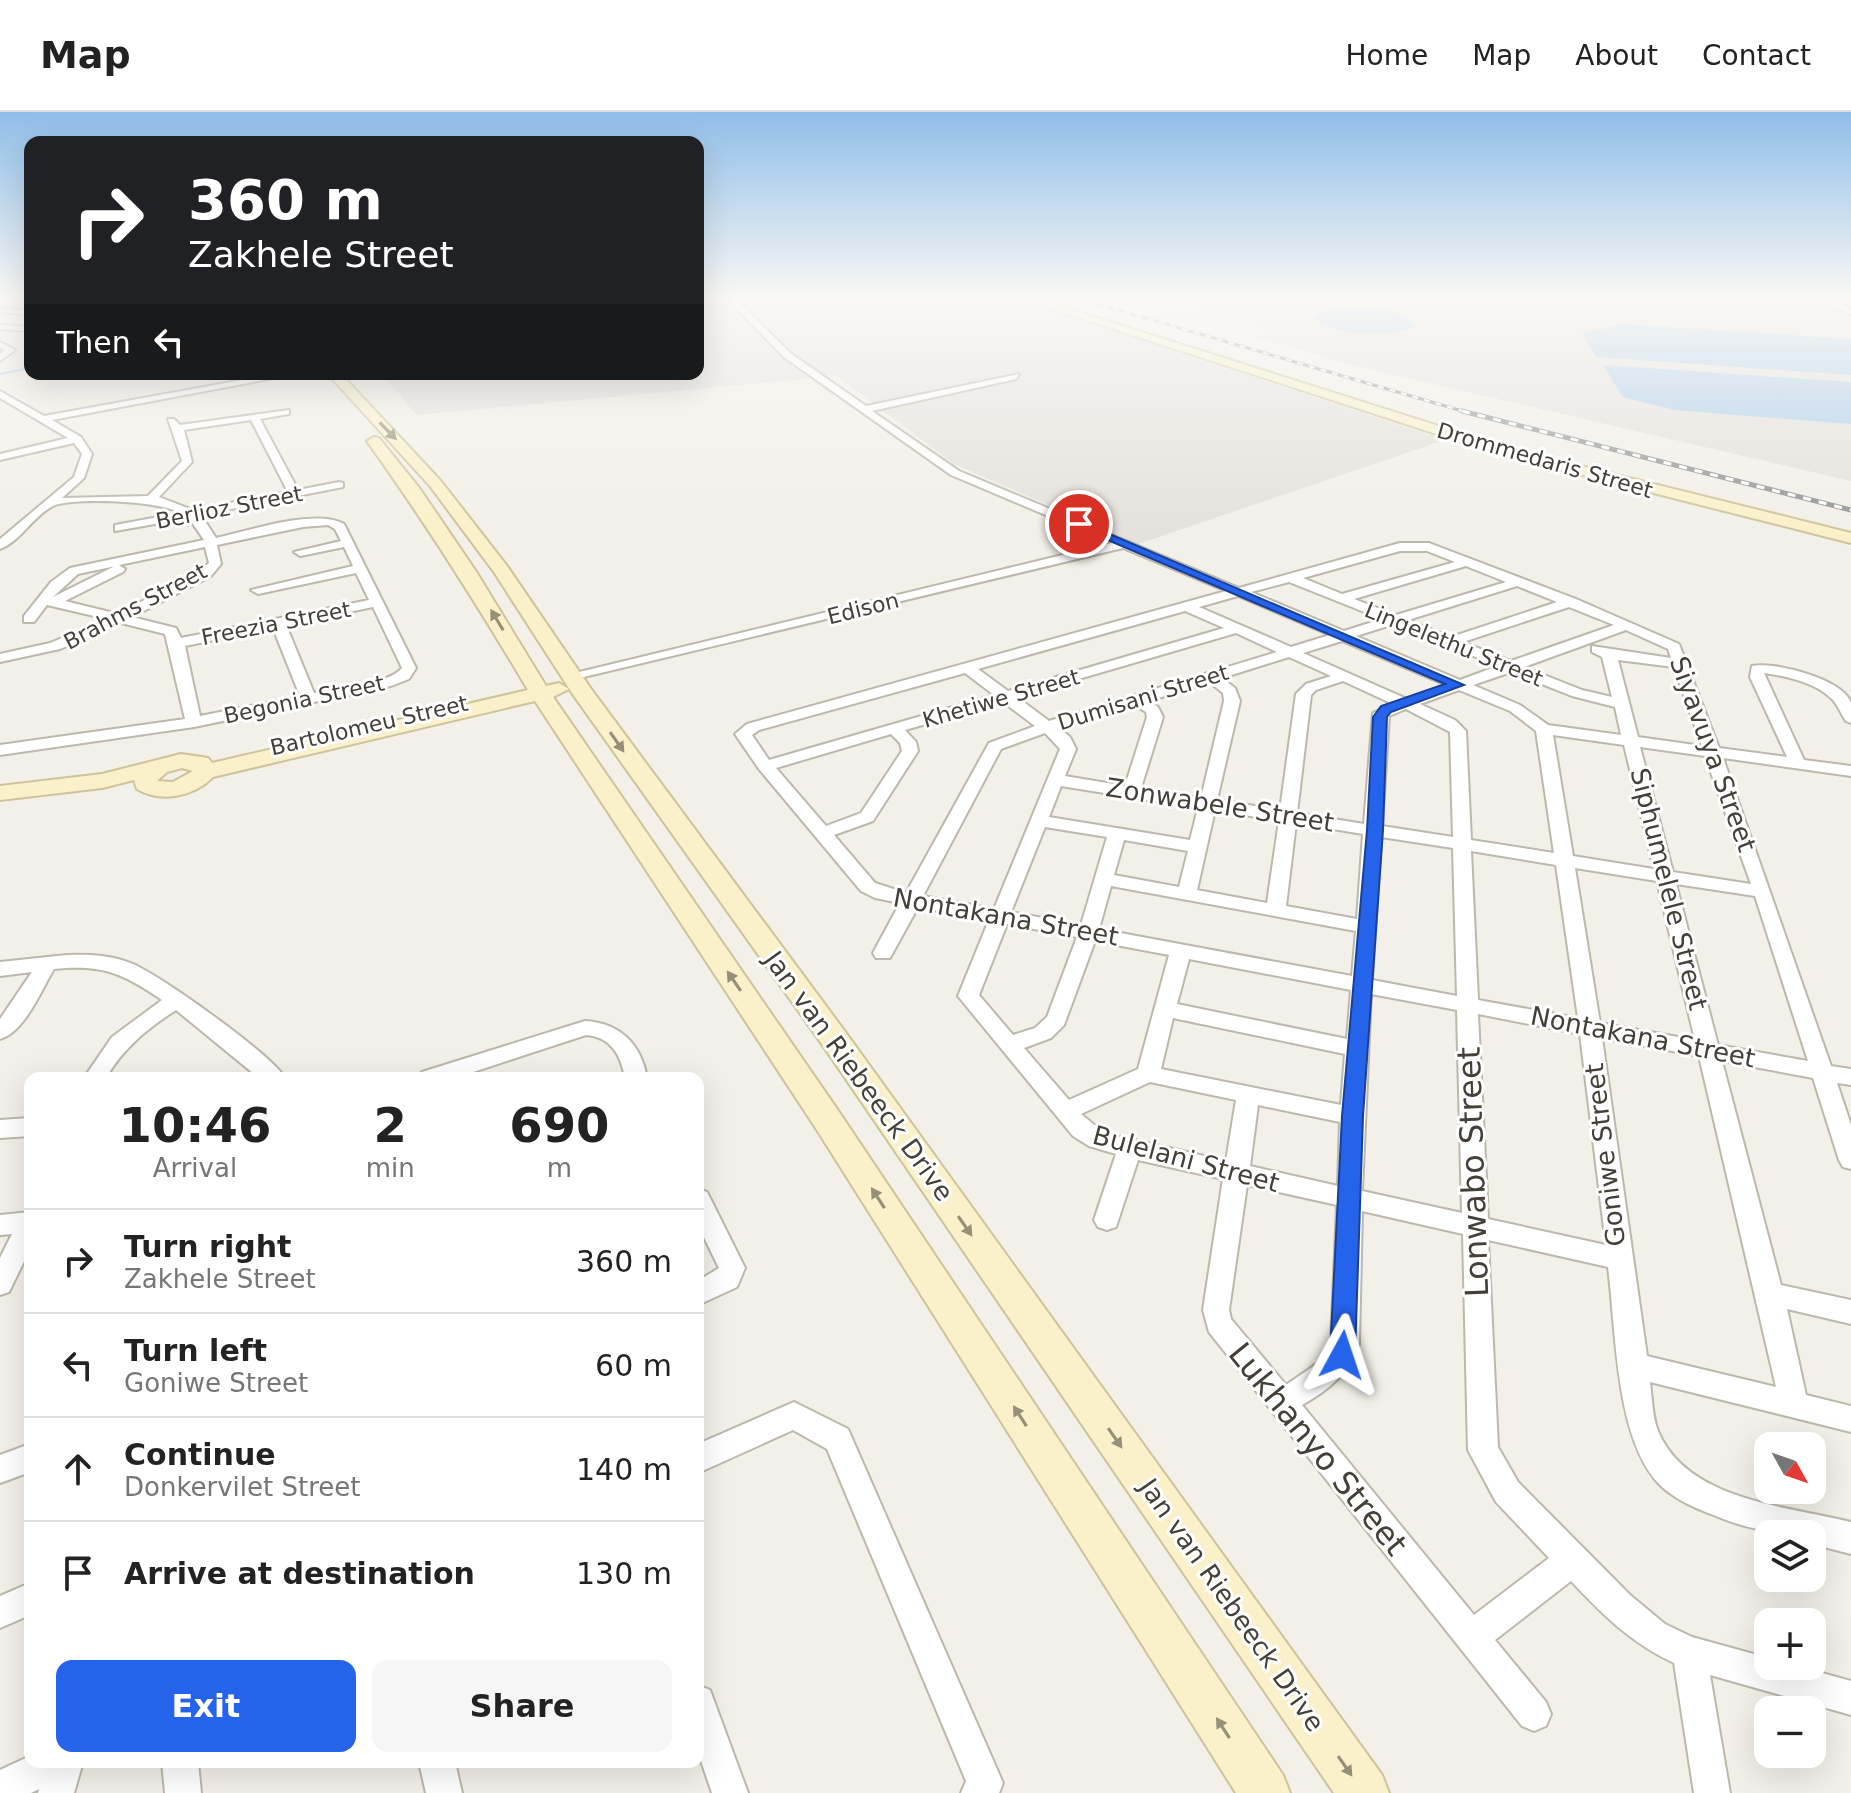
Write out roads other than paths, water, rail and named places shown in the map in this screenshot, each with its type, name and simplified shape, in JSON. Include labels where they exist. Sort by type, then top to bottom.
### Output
[{"type":"main road","name":"Drommedaris Street","points":[[1260,373],[1488,446],[1851,538]]},
{"type":"main road","name":"Jan van Riebeeck Drive","points":[[321,380],[566,683],[835,1040],[1364,1793]]},
{"type":"main road","name":"Jan van Riebeeck Drive","points":[[340,380],[435,483],[501,570],[845,1147],[1265,1793]]},
{"type":"main road","name":"Bartolomeu Street","points":[[0,793],[154,777],[181,761],[202,767],[566,683]]},
{"type":"street","points":[[813,373],[955,473],[1528,715],[1544,729],[1851,771]]},
{"type":"street","points":[[862,410],[1016,376]]},
{"type":"street","points":[[43,419],[258,380]]},
{"type":"street","points":[[0,394],[77,439],[87,454],[84,470],[53,502],[0,545]]},
{"type":"street","points":[[152,498],[187,462],[175,423],[286,412]]},
{"type":"street","points":[[254,417],[295,494]]},
{"type":"street","points":[[0,457],[77,439]]},
{"type":"street","name":"Berlioz Street","points":[[119,528],[339,485]]},
{"type":"street","points":[[53,502],[152,498],[183,505],[194,515]]},
{"type":"street","name":"Brahms Street","points":[[5,658],[61,646],[212,568],[215,559],[211,542],[194,515]]},
{"type":"street","name":"Begonia Street","points":[[0,750],[194,722],[309,700],[391,682],[407,672],[408,662],[337,524],[323,520],[148,555],[50,602],[29,619]]},
{"type":"street","points":[[300,552],[347,543]]},
{"type":"street","name":"Edison","points":[[566,683],[1125,544]]},
{"type":"street","name":"Siyavuya Street","points":[[1242,592],[1412,544],[1571,602],[1671,644],[1763,892],[1851,1160]]},
{"type":"street","points":[[1341,598],[1467,562]]},
{"type":"street","points":[[258,590],[358,569]]},
{"type":"street","name":"Lingelethu Street","points":[[1291,578],[1509,667],[1592,698],[1620,704]]},
{"type":"street","name":"Dumisani Street","points":[[883,953],[987,756],[1006,740],[1518,582]]},
{"type":"street","name":"Nontakana Street","points":[[1242,592],[753,727],[743,737],[868,887],[882,894],[1851,1077]]},
{"type":"street","points":[[50,602],[167,627],[177,643],[194,722]]},
{"type":"street","points":[[1450,642],[1571,602]]},
{"type":"street","name":"Freezia Street","points":[[177,643],[375,603]]},
{"type":"street","name":"Lonwabo Street","points":[[1188,607],[1449,723],[1458,731],[1483,1450],[1507,1492],[1571,1561],[1635,1623],[1689,1653],[1851,1698]]},
{"type":"street","points":[[278,623],[309,700]]},
{"type":"street","points":[[1281,1403],[1329,1373],[1342,1355],[1352,1116],[1375,830],[1380,717],[1386,709],[1627,625]]},
{"type":"street","name":"Khetiwe Street","points":[[765,766],[1236,629]]},
{"type":"street","points":[[1582,642],[1609,655],[1680,663]]},
{"type":"street","name":"Siphumelele Street","points":[[1609,655],[1770,1294],[1794,1405]]},
{"type":"street","points":[[0,673],[5,658]]},
{"type":"street","name":"Bulelani Street","points":[[968,668],[1067,744],[1041,821],[968,996],[1087,1135],[1130,1149],[1350,1201],[1617,1258]]},
{"type":"street","points":[[1798,764],[1757,677],[1757,669],[1778,670],[1830,690],[1843,702],[1851,718]]},
{"type":"street","points":[[1187,893],[1232,701],[1230,691],[1211,676]]},
{"type":"street","points":[[1276,910],[1291,817],[1304,694],[1311,687],[1342,677]]},
{"type":"street","points":[[1132,791],[1155,717],[1153,710],[1137,700]]},
{"type":"street","points":[[824,833],[867,817],[910,751],[908,742],[895,729]]},
{"type":"street","name":"Goniwe Street","points":[[1544,729],[1590,1026],[1617,1258],[1642,1427],[1651,1450],[1683,1486],[1714,1501],[1851,1538]]},
{"type":"street","name":"Zonwabele Street","points":[[1056,780],[1763,892]]},
{"type":"street","points":[[1041,821],[1199,847]]},
{"type":"street","points":[[1009,1045],[1043,1033],[1056,1020],[1089,931],[1117,833]]},
{"type":"street","points":[[1104,879],[1368,927]]},
{"type":"street","points":[[1148,1074],[1181,949]]},
{"type":"street","points":[[0,969],[88,961],[117,965],[176,1001],[266,1072]]},
{"type":"street","points":[[0,1032],[11,1021],[46,965]]},
{"type":"street","points":[[99,1072],[121,1037],[176,1001]]},
{"type":"street","points":[[1165,1009],[1357,1049]]},
{"type":"street","points":[[449,1072],[585,1028],[600,1028],[613,1032],[634,1065],[635,1072]]},
{"type":"street","points":[[1065,1111],[1148,1074],[1352,1116]]},
{"type":"street","name":"Lukhanyo Street","points":[[1248,1096],[1216,1310],[1219,1324],[1534,1714]]},
{"type":"street","points":[[0,1129],[24,1127]]},
{"type":"street","points":[[1107,1220],[1130,1149]]},
{"type":"street","points":[[704,1211],[732,1268],[728,1279],[704,1291]]},
{"type":"street","points":[[0,1225],[24,1223]]},
{"type":"street","points":[[0,1284],[24,1234]]},
{"type":"street","points":[[1770,1294],[1851,1312]]},
{"type":"street","points":[[1633,1365],[1851,1419]]},
{"type":"street","points":[[704,1456],[794,1415],[838,1439],[985,1783],[979,1793]]},
{"type":"street","points":[[0,1469],[24,1460]]},
{"type":"street","points":[[1472,1637],[1571,1561]]},
{"type":"street","points":[[0,1612],[24,1602]]},
{"type":"street","points":[[1689,1653],[1712,1793]]},
{"type":"street","points":[[704,1719],[730,1793]]},
{"type":"street","points":[[0,1789],[44,1768]]},
{"type":"street","points":[[56,1793],[63,1768]]},
{"type":"street","points":[[181,1768],[183,1793]]},
{"type":"street","points":[[438,1768],[444,1793]]},
{"type":"water","points":[[1608,373],[1726,373],[1851,382],[1851,424],[1674,410],[1623,397]]},
{"type":"railway","points":[[1334,373],[1463,411]]},
{"type":"railway","points":[[1463,411],[1851,510]]},
{"type":"railway","points":[[1463,411],[1469,413]]}]
